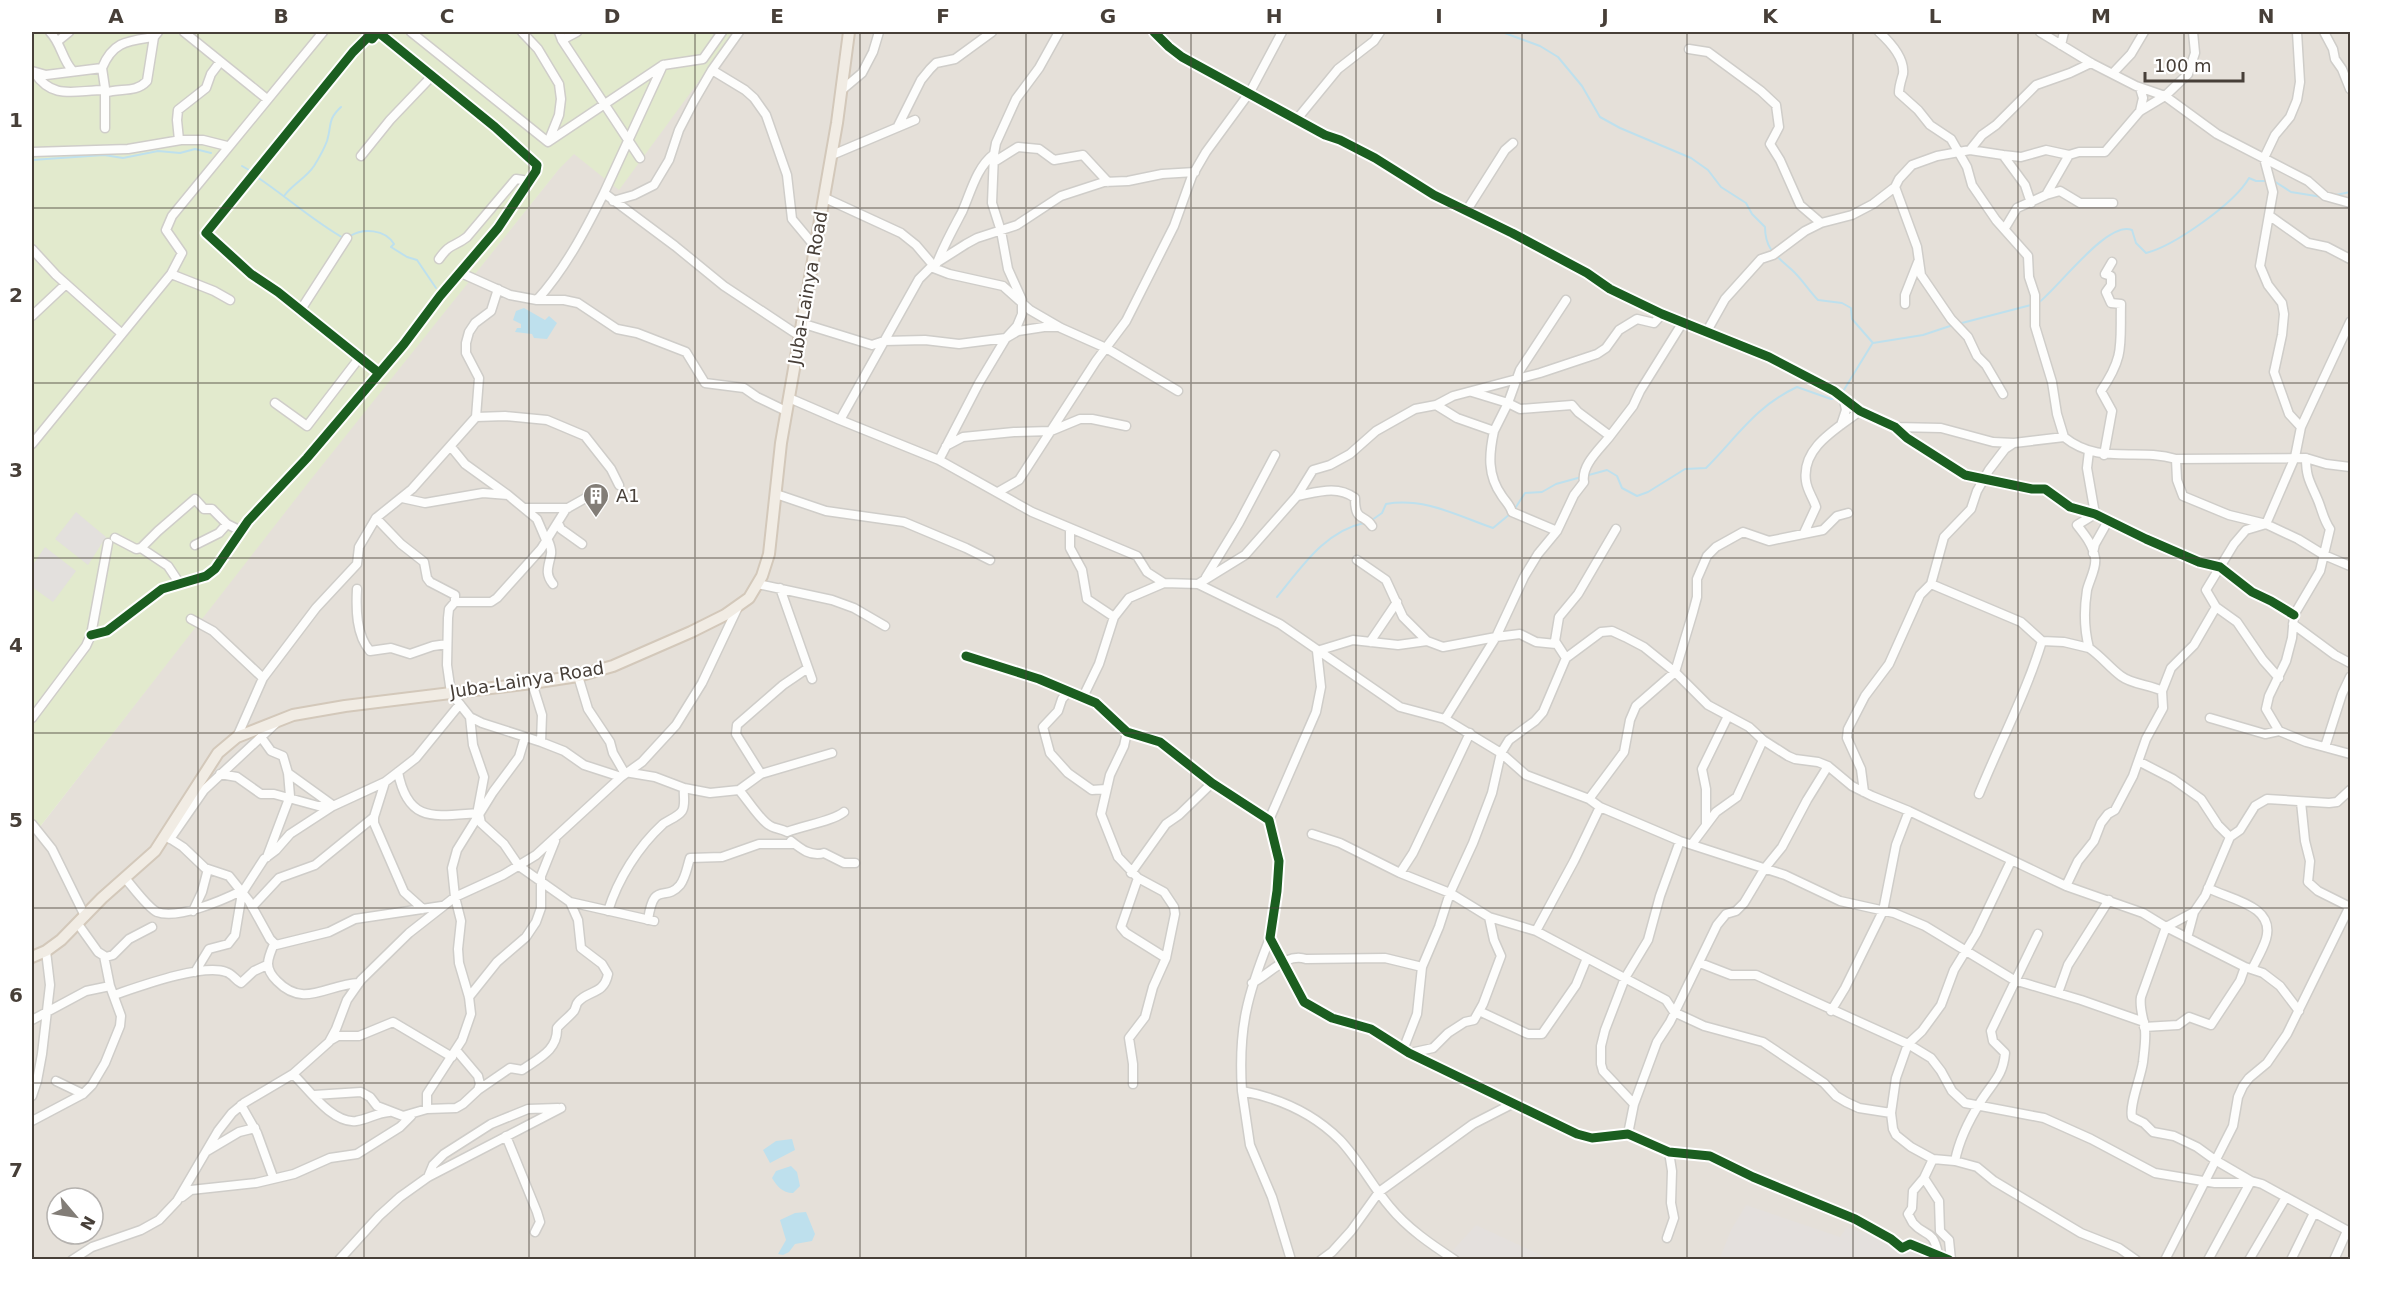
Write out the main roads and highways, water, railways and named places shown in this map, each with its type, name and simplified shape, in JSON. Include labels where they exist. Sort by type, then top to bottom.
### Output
[{"type":"main road","name":"Juba-Lainya Road","points":[[32,957],[46,951],[168,838],[218,753],[237,737],[281,719],[345,706],[578,676],[613,666],[691,632],[738,607],[749,598],[758,584],[769,554],[781,443],[798,335],[825,198],[843,89],[849,32]]},
{"type":"water","points":[[524,308],[545,320],[549,316],[557,323],[547,339],[534,338],[532,334],[515,332],[517,328],[521,328],[521,324],[513,320],[516,311]]},
{"type":"water","points":[[792,1139],[795,1150],[770,1163],[763,1150],[776,1141]]},
{"type":"water","points":[[791,1166],[797,1172],[800,1186],[793,1193],[789,1193],[778,1186],[772,1178],[776,1171]]},
{"type":"water","points":[[806,1212],[815,1234],[812,1241],[795,1244],[789,1252],[783,1255],[778,1254],[786,1240],[780,1220],[795,1213]]},
{"type":"waterway","points":[[1502,32],[1540,46],[1558,57],[1582,86],[1600,117],[1620,128],[1691,158],[1708,170],[1721,187],[1746,203],[1752,214],[1765,227],[1767,241],[1773,252],[1818,300],[1842,303],[1851,308],[1852,319],[1873,343],[1923,335],[1953,325]]},
{"type":"waterway","points":[[284,196],[314,166],[327,141],[332,119],[341,107]]},
{"type":"waterway","points":[[32,160],[104,155],[123,158],[158,151],[180,153],[195,149],[211,153]]},
{"type":"waterway","points":[[242,166],[249,170]]},
{"type":"waterway","points":[[257,177],[322,225],[345,239]]},
{"type":"waterway","points":[[2037,304],[2109,235],[2122,230],[2132,230],[2136,243],[2146,253],[2158,249],[2187,233],[2218,211],[2249,178],[2256,181],[2269,181]]},
{"type":"waterway","points":[[2274,181],[2291,192],[2322,197]]},
{"type":"waterway","points":[[2336,195],[2350,192]]},
{"type":"waterway","points":[[350,236],[367,231],[385,235],[394,244],[391,247],[417,260],[436,288]]},
{"type":"waterway","points":[[1958,324],[2031,305]]},
{"type":"waterway","points":[[1842,393],[1872,344]]},
{"type":"waterway","points":[[1514,510],[1525,493],[1542,492],[1556,484],[1607,470],[1617,476],[1622,488],[1637,496],[1648,492],[1685,469],[1706,468],[1758,413],[1797,387],[1831,399],[1839,397]]},
{"type":"waterway","points":[[1372,520],[1382,513],[1386,504],[1400,503],[1427,505],[1493,528],[1510,514]]},
{"type":"waterway","points":[[1277,597],[1326,542],[1350,527],[1364,523]]},
{"type":"place","name":"A1","points":[[596,519]]}]
